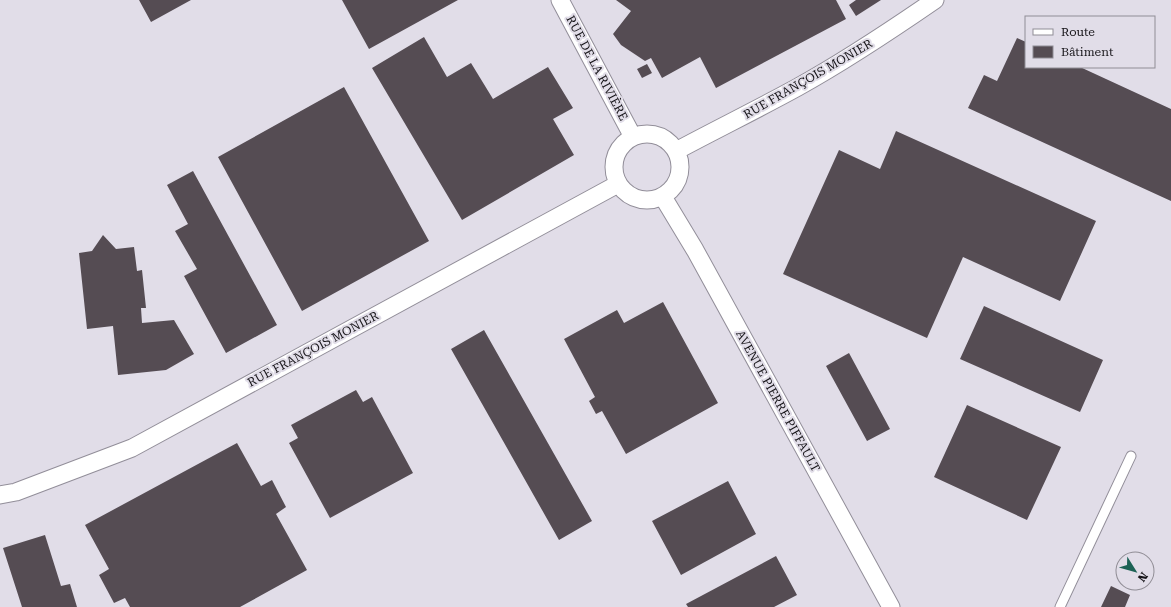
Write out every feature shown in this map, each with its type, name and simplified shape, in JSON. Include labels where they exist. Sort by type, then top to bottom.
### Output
[{"type":"street","name":"RUE DE LA RIVIÈRE","points":[[560,0],[633,137]]},
{"type":"street","name":"RUE FRANÇOIS MONIER","points":[[676,151],[828,70],[870,44],[935,0]]},
{"type":"street","points":[[647,134],[658,135],[667,140],[676,151],[680,159],[681,170],[678,181],[672,190],[663,197],[653,201],[642,201],[631,197],[623,191],[616,181],[614,160],[619,149],[626,141],[633,137],[647,134]]},
{"type":"street","name":"RUE FRANÇOIS MONIER","points":[[0,495],[16,492],[132,448],[618,184]]},
{"type":"street","name":"AVENUE PIERRE PIFFAULT","points":[[663,197],[695,250],[891,607]]},
{"type":"lane","points":[[1060,607],[1132,456]]},
{"type":"building","points":[[139,0],[191,0],[151,22]]},
{"type":"building","points":[[342,0],[458,0],[369,49]]},
{"type":"building","points":[[616,0],[836,0],[846,19],[716,88],[700,57],[662,78],[651,58],[645,61],[621,45],[613,34],[631,11]]},
{"type":"building","points":[[856,0],[881,0],[856,16],[849,5]]},
{"type":"building","points":[[424,37],[447,77],[471,63],[493,99],[548,67],[573,108],[553,119],[574,155],[462,220],[372,68]]},
{"type":"building","points":[[1017,38],[1025,42],[1025,68],[1082,68],[1171,109],[1171,201],[968,108],[984,75],[997,81]]},
{"type":"building","points":[[647,64],[652,73],[642,78],[637,69]]},
{"type":"building","points":[[344,87],[429,241],[302,311],[218,157]]},
{"type":"building","points":[[896,131],[1096,221],[1060,301],[963,257],[927,338],[783,274],[839,150],[880,169]]},
{"type":"building","points":[[193,171],[277,325],[226,353],[184,276],[197,269],[175,231],[188,224],[167,185]]},
{"type":"building","points":[[103,235],[116,249],[134,247],[137,271],[142,270],[146,308],[141,308],[142,323],[174,320],[194,354],[166,370],[118,375],[113,326],[87,329],[79,253],[92,251]]},
{"type":"building","points":[[663,302],[718,403],[626,454],[602,411],[596,414],[589,401],[595,397],[564,339],[617,310],[624,323]]},
{"type":"building","points":[[984,306],[1103,360],[1080,412],[960,359]]},
{"type":"building","points":[[484,330],[592,521],[559,540],[451,349]]},
{"type":"building","points":[[849,353],[890,429],[867,441],[826,366]]},
{"type":"building","points":[[356,390],[363,402],[372,397],[413,473],[330,518],[289,443],[298,438],[291,425]]},
{"type":"building","points":[[967,405],[1061,447],[1027,520],[934,477]]},
{"type":"building","points":[[237,443],[261,486],[272,480],[286,507],[276,514],[307,570],[240,607],[130,607],[125,598],[114,603],[99,575],[109,569],[85,525]]},
{"type":"building","points":[[728,481],[756,534],[681,575],[652,521]]},
{"type":"building","points":[[45,535],[61,586],[70,584],[77,607],[22,607],[3,548]]},
{"type":"building","points":[[776,556],[797,595],[774,607],[688,607],[686,604]]},
{"type":"building","points":[[1111,586],[1115,588],[1115,591],[1122,591],[1130,595],[1125,607],[1101,607]]}]
